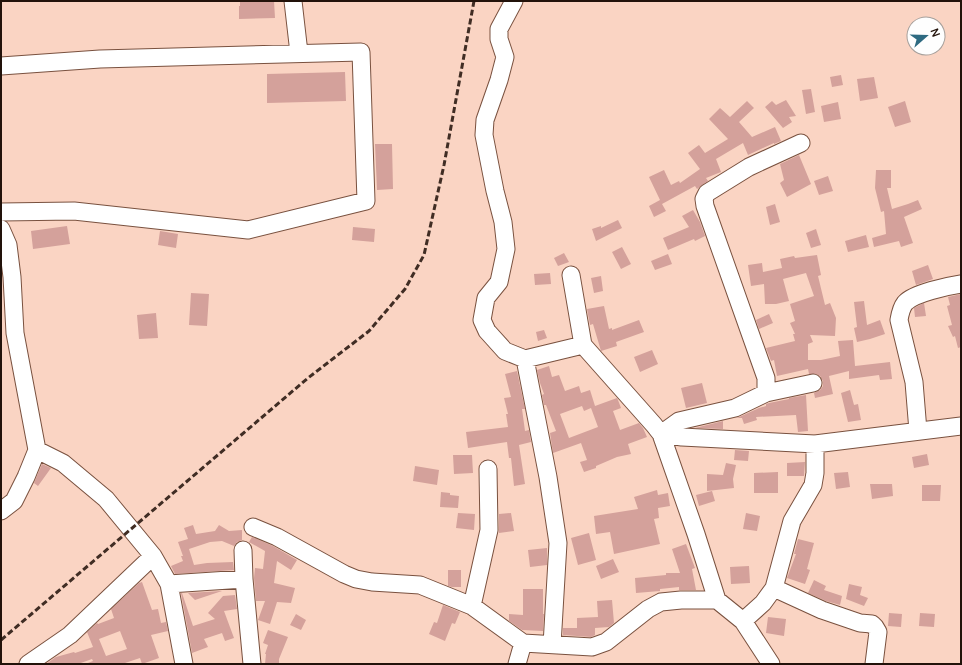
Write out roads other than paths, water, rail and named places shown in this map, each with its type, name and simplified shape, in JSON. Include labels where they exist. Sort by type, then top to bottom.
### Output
[{"type":"street","points":[[293,1],[299,53]]},
{"type":"street","points":[[514,1],[499,29],[504,57],[499,80],[485,120],[484,135],[495,191],[503,222],[506,249],[499,282],[486,298],[482,320],[487,331],[505,351],[525,359],[583,345]]},
{"type":"street","points":[[1,66],[100,59],[361,52],[366,202],[248,230],[74,210],[1,212]]},
{"type":"street","points":[[766,393],[766,378],[705,206],[704,199],[707,193],[749,167],[801,143]]},
{"type":"street","points":[[1,229],[8,245],[12,277],[15,333],[37,450],[14,501],[1,511]]},
{"type":"street","points":[[572,275],[583,345],[654,424],[661,434],[717,600],[743,621],[771,664]]},
{"type":"street","points":[[918,431],[914,382],[899,320],[901,311],[905,303],[916,296],[961,284]]},
{"type":"street","points":[[525,359],[548,477],[558,543],[552,645]]},
{"type":"street","points":[[661,434],[679,421],[735,408],[766,393],[812,383]]},
{"type":"street","points":[[661,434],[682,437],[815,444],[961,426]]},
{"type":"street","points":[[743,621],[763,603],[774,588],[792,520],[813,485],[815,473],[815,444]]},
{"type":"street","points":[[37,450],[63,463],[106,499],[153,556],[169,584],[184,664]]},
{"type":"street","points":[[472,606],[488,530],[488,469]]},
{"type":"street","points":[[253,527],[277,537],[356,580],[420,585],[472,606],[523,643],[592,647],[606,642],[648,608],[661,602],[682,600],[717,600]]},
{"type":"street","points":[[243,550],[244,579],[252,664]]},
{"type":"street","points":[[28,664],[70,635],[153,556]]},
{"type":"street","points":[[169,584],[244,579]]},
{"type":"street","points":[[774,588],[822,610],[860,623],[872,624],[878,632],[874,664]]},
{"type":"street","points":[[517,664],[523,643]]},
{"type":"railway","points":[[1,640],[308,378],[369,331],[405,289],[424,255],[444,165],[474,1]]}]
